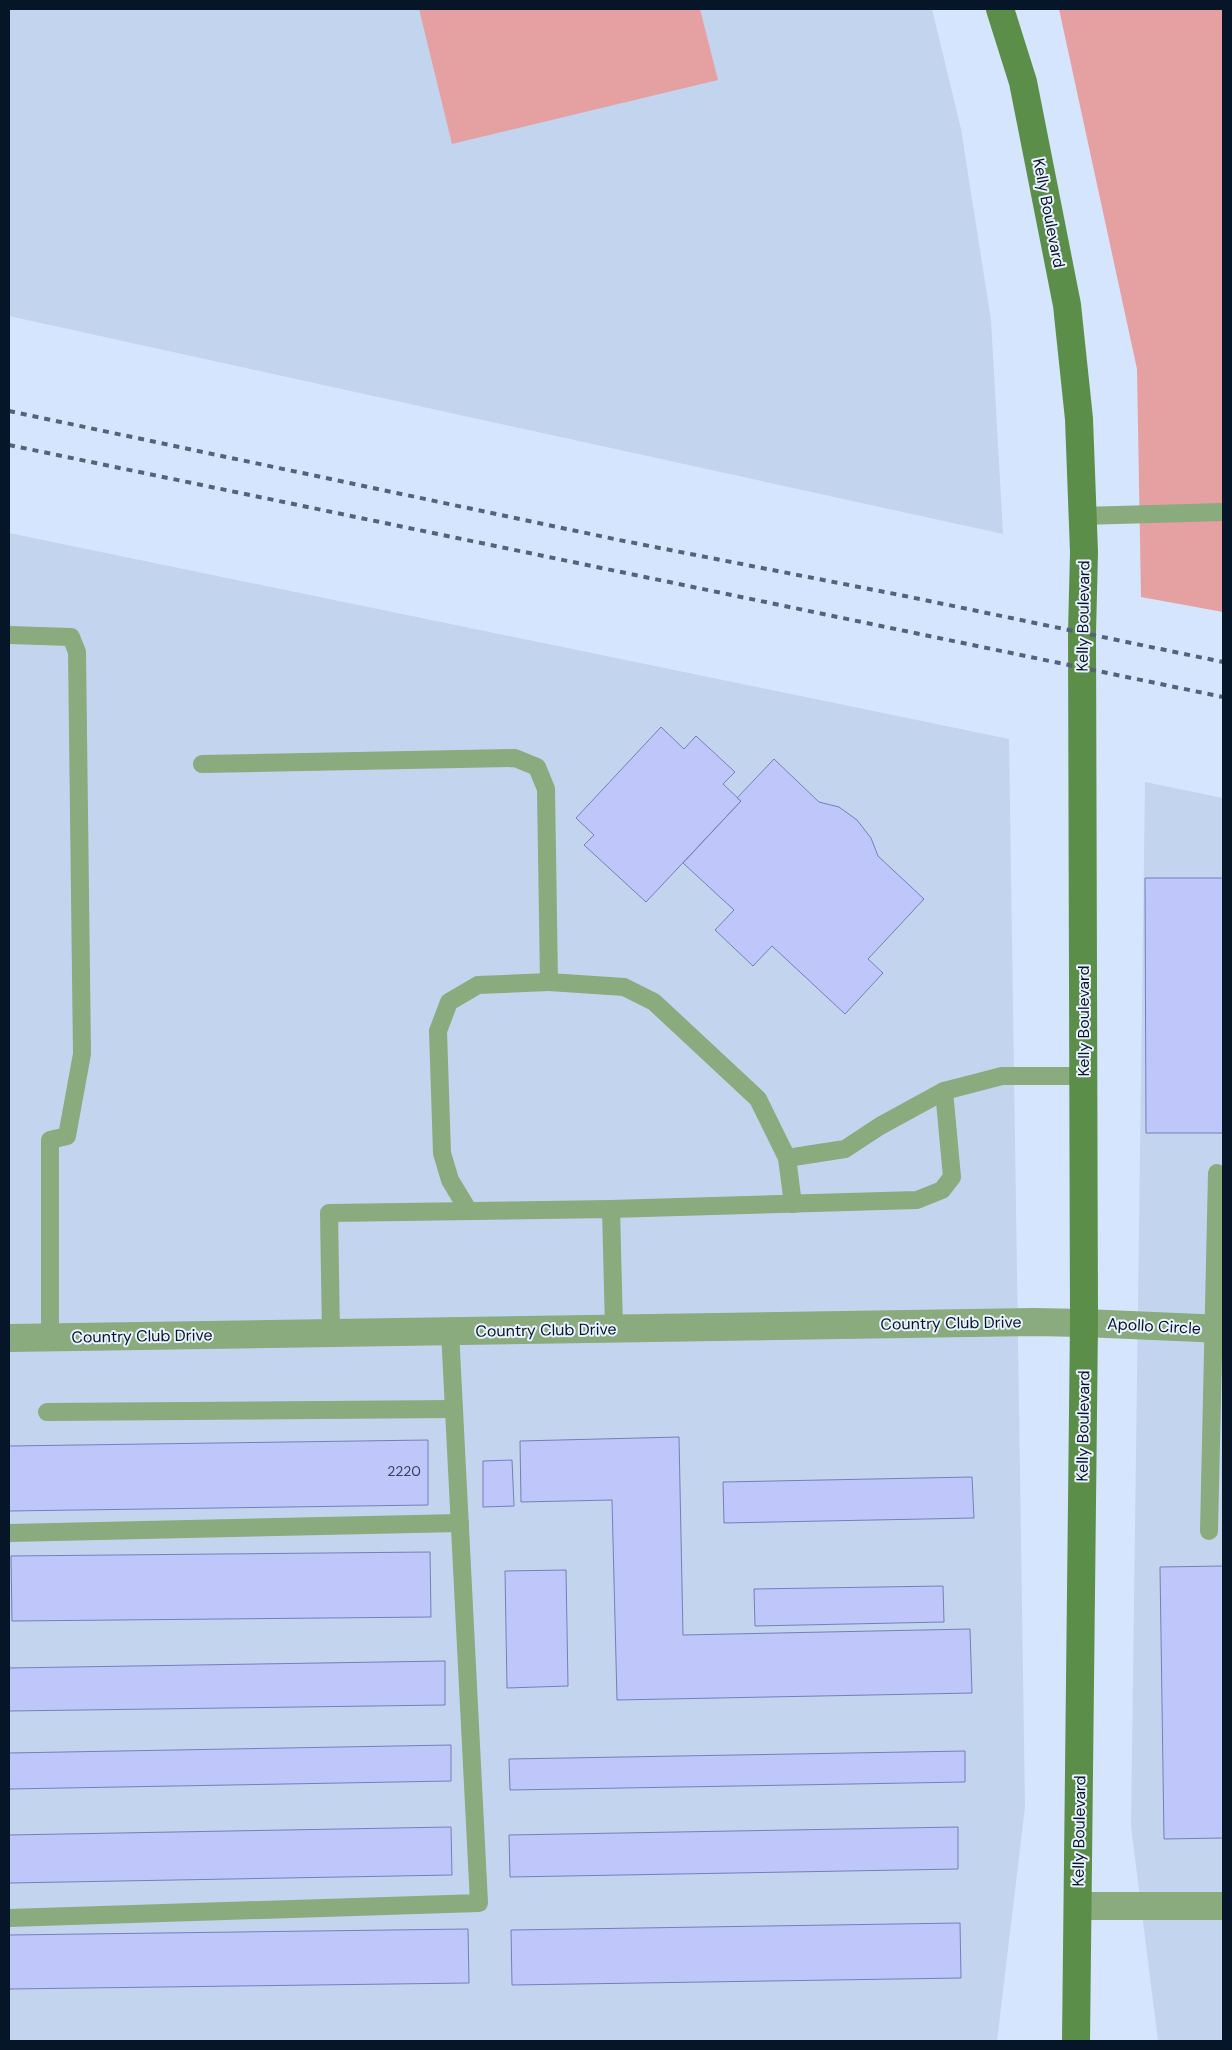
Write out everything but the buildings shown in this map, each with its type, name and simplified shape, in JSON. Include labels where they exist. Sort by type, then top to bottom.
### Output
[{"type":"street","name":"Kelly Boulevard","points":[[1000,9],[1023,82],[1068,305],[1079,419],[1084,552],[1082,634],[1084,1323],[1076,2041]]},
{"type":"street","name":"Country Club Drive","points":[[9,1338],[614,1328],[1084,1323]]},
{"type":"street","name":"Apollo Circle","points":[[1084,1323],[1219,1329]]},
{"type":"street","points":[[1078,1906],[1223,1906]]},
{"type":"lane","points":[[1082,516],[1223,512]]},
{"type":"lane","points":[[9,635],[71,637],[77,652],[82,1054],[68,1136],[50,1140],[50,1337]]},
{"type":"lane","points":[[202,764],[515,758],[537,767],[546,789],[549,982]]},
{"type":"lane","points":[[468,1210],[450,1180],[442,1153],[438,1031],[449,1002],[478,985],[549,982],[624,987],[654,1002],[758,1099],[788,1158],[794,1204]]},
{"type":"lane","points":[[788,1158],[845,1149],[880,1126],[944,1091],[1002,1076],[1084,1076]]},
{"type":"lane","points":[[331,1333],[329,1213],[917,1200],[942,1190],[952,1177],[944,1091]]},
{"type":"lane","points":[[1209,1531],[1219,1329],[1217,1173]]},
{"type":"lane","points":[[611,1208],[614,1328]]},
{"type":"lane","points":[[9,1918],[480,1903],[450,1331]]},
{"type":"lane","points":[[47,1412],[454,1409]]},
{"type":"lane","points":[[9,1533],[460,1523]]},
{"type":"shaded area","points":[[9,9],[932,9],[961,129],[991,320],[1003,534],[9,316]]},
{"type":"shaded area","points":[[419,9],[700,9],[718,80],[452,144]]},
{"type":"shaded area","points":[[1059,9],[1223,9],[1223,612],[1141,597],[1137,369]]},
{"type":"shaded area","points":[[9,533],[1009,739],[1025,1807],[997,2041],[9,2041]]},
{"type":"shaded area","points":[[1145,782],[1223,798],[1223,2041],[1158,2041],[1131,1826]]},
{"type":"railway","points":[[9,411],[619,540],[905,596],[1223,662]]},
{"type":"railway","points":[[9,445],[1223,697]]}]
